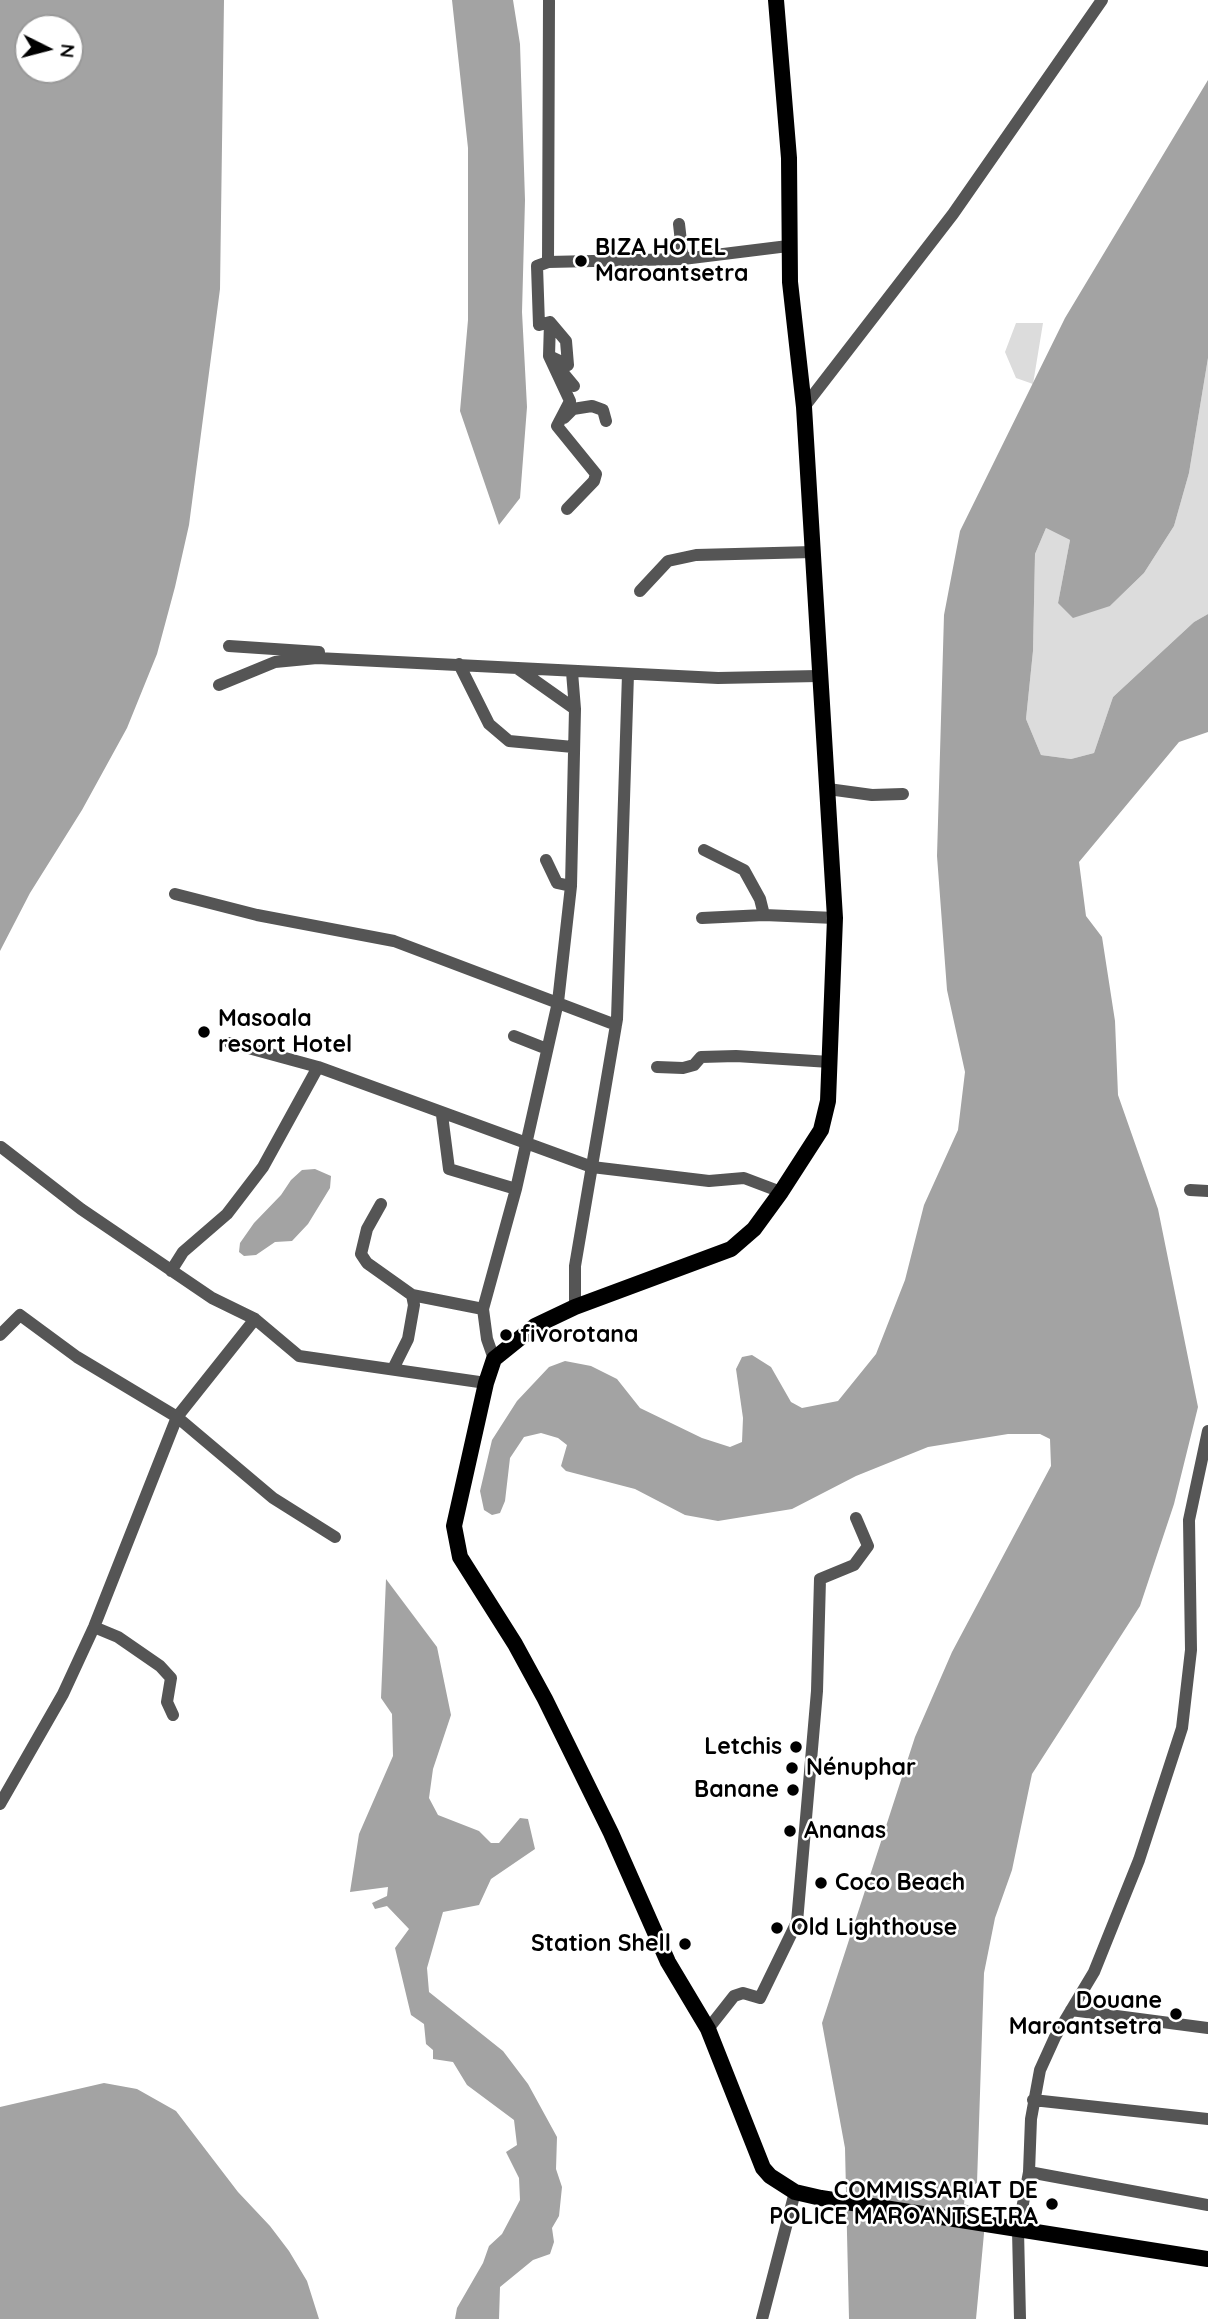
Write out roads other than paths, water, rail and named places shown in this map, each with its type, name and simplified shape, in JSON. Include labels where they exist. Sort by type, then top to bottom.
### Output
[{"type":"main road","points":[[776,0],[788,147],[788,246],[804,407],[818,676],[835,918],[828,1101],[821,1130],[781,1192],[754,1230],[731,1249],[575,1307],[535,1326],[494,1359],[486,1383],[454,1526],[460,1558],[516,1644],[545,1699],[611,1833],[668,1962],[708,2029],[763,2168],[795,2192],[821,2198],[1208,2259]]},
{"type":"street","points":[[804,407],[953,214],[1102,0]]},
{"type":"street","points":[[548,262],[549,2]]},
{"type":"street","points":[[679,224],[683,259]]},
{"type":"street","points":[[550,322],[539,325],[537,265],[548,262],[683,259],[788,246]]},
{"type":"street","points":[[549,356],[568,365],[566,341],[550,322]]},
{"type":"street","points":[[550,322],[549,356],[570,401],[557,426]]},
{"type":"street","points":[[549,356],[574,386]]},
{"type":"street","points":[[557,426],[573,409],[592,406],[603,410],[606,421]]},
{"type":"street","points":[[557,426],[596,474],[594,481],[567,509]]},
{"type":"street","points":[[640,591],[668,561],[696,555],[813,552]]},
{"type":"street","points":[[229,646],[318,652],[364,661]]},
{"type":"street","points":[[219,685],[275,662],[317,658],[718,678],[818,676]]},
{"type":"street","points":[[459,664],[489,724],[509,741],[573,747]]},
{"type":"street","points":[[517,668],[575,709]]},
{"type":"street","points":[[494,1359],[487,1339],[483,1309],[516,1189],[558,1002],[571,886],[575,709],[572,672]]},
{"type":"street","points":[[575,1307],[575,1266],[616,1025],[628,674]]},
{"type":"street","points":[[828,789],[872,795],[903,794]]},
{"type":"street","points":[[704,850],[744,870],[760,899],[765,915]]},
{"type":"street","points":[[546,860],[557,883],[571,886]]},
{"type":"street","points":[[175,894],[257,915],[394,942],[616,1025]]},
{"type":"street","points":[[702,918],[765,915],[835,918]]},
{"type":"street","points":[[514,1037],[547,1049]]},
{"type":"street","points":[[230,1043],[318,1067],[420,1102],[442,1115],[593,1167],[709,1181],[744,1178],[781,1192]]},
{"type":"street","points":[[657,1067],[682,1068],[694,1066],[701,1057],[725,1056],[830,1062]]},
{"type":"street","points":[[171,1271],[183,1252],[227,1214],[263,1167],[318,1067]]},
{"type":"street","points":[[442,1115],[449,1168],[516,1189]]},
{"type":"street","points":[[1,1147],[81,1209],[212,1298],[255,1320],[299,1356],[394,1367],[486,1383]]},
{"type":"street","points":[[1190,1190],[1208,1191]]},
{"type":"street","points":[[382,1203],[367,1229],[361,1254],[367,1263],[412,1295],[483,1309]]},
{"type":"street","points":[[394,1367],[408,1339],[414,1305],[412,1295]]},
{"type":"street","points":[[0,1335],[20,1315],[77,1357],[177,1417],[273,1498],[335,1537]]},
{"type":"street","points":[[0,1804],[63,1694],[94,1627],[118,1573],[154,1468],[166,1448],[177,1417],[255,1320]]},
{"type":"street","points":[[1020,2319],[1018,2230],[1029,2172],[1034,2099],[1044,2059],[1094,1972],[1139,1860],[1182,1728],[1191,1641],[1189,1520],[1208,1431]]},
{"type":"street","points":[[708,2029],[734,1996],[743,1993],[760,1998],[797,1922],[817,1691],[820,1579],[853,1565],[867,1546],[856,1518]]},
{"type":"street","points":[[94,1627],[118,1637],[166,1672],[171,1678],[167,1702],[173,1715]]},
{"type":"street","points":[[1071,2010],[1208,2028]]},
{"type":"street","points":[[1034,2099],[1208,2119]]},
{"type":"street","points":[[1029,2172],[1208,2205]]},
{"type":"street","points":[[762,2319],[795,2192]]},
{"type":"place","name":"BIZA HOTEL Maroantsetra","points":[[581,261]]},
{"type":"place","name":"Masoala resort Hotel","points":[[204,1032]]},
{"type":"place","name":"fivorotana","points":[[506,1335]]},
{"type":"place","name":"Letchis","points":[[796,1747]]},
{"type":"place","name":"Nénuphar","points":[[792,1768]]},
{"type":"place","name":"Banane","points":[[793,1790]]},
{"type":"place","name":"Ananas","points":[[790,1831]]},
{"type":"place","name":"Coco Beach","points":[[821,1883]]},
{"type":"place","name":"Old Lighthouse","points":[[777,1928]]},
{"type":"place","name":"Station Shell","points":[[685,1944]]},
{"type":"place","name":"Douane Maroantsetra","points":[[1176,2014]]},
{"type":"place","name":"COMMISSARIAT DE POLICE MAROANTSETRA","points":[[1052,2204]]}]
